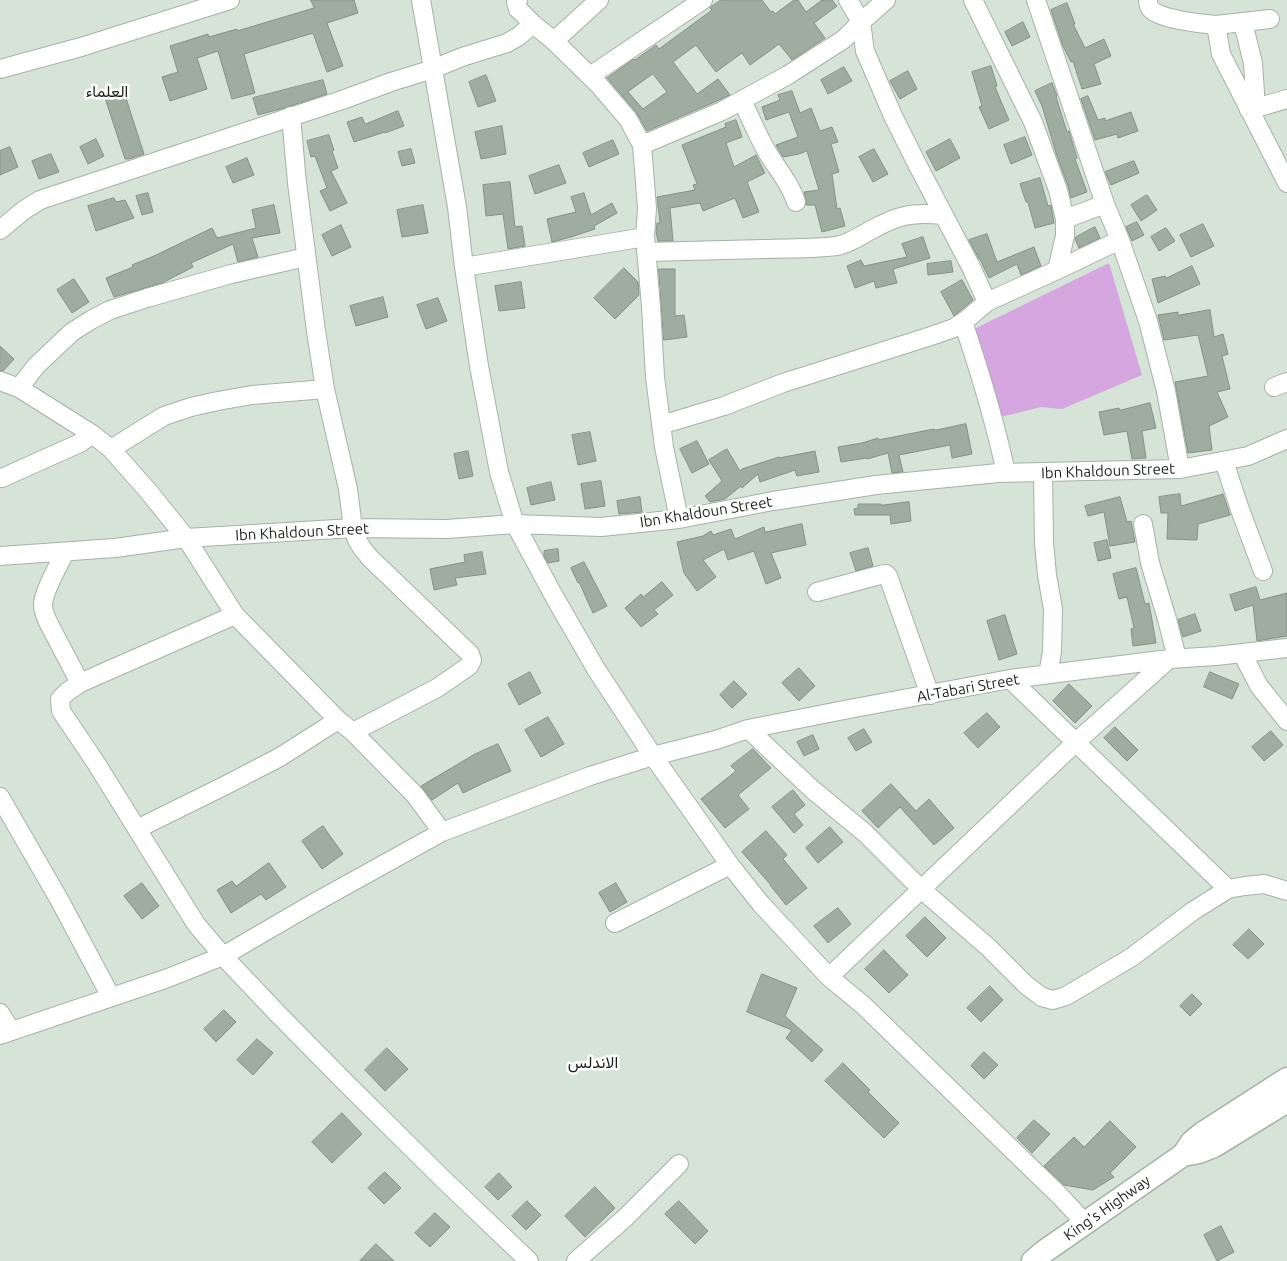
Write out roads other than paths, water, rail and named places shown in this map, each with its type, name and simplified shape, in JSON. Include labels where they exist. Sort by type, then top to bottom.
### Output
[{"type":"main road","points":[[1183,1155],[1192,1142],[1203,1133],[1287,1079]]},
{"type":"main road","points":[[1183,1155],[1199,1152],[1214,1146],[1286,1104]]},
{"type":"main road","name":"King's Highway","points":[[1042,1258],[1085,1223],[1183,1155]]},
{"type":"street","points":[[0,69],[80,47],[230,0]]},
{"type":"street","points":[[421,0],[457,207],[464,267],[499,472],[515,524],[554,598],[591,661],[653,756],[730,865],[761,904],[829,977],[863,1005],[1061,1197],[1085,1223]]},
{"type":"street","points":[[518,0],[516,2],[518,9],[590,76],[628,119],[642,145],[647,208],[646,245],[655,377],[664,446],[679,519]]},
{"type":"street","points":[[554,42],[599,0]]},
{"type":"street","points":[[590,76],[703,0]]},
{"type":"street","points":[[848,0],[860,22],[864,51],[893,116],[988,302]]},
{"type":"street","points":[[642,145],[722,111],[788,75],[844,39],[860,22],[886,0]]},
{"type":"street","points":[[973,0],[1033,122],[1058,190],[1065,219],[1065,236],[1057,270]]},
{"type":"street","points":[[1036,0],[1105,204],[1120,240],[1148,321],[1166,391],[1180,469]]},
{"type":"street","points":[[1148,0],[1149,6],[1155,13],[1165,17],[1203,24],[1243,23],[1270,19]]},
{"type":"street","points":[[1243,23],[1254,70],[1253,109]]},
{"type":"street","points":[[0,230],[24,210],[40,200],[507,43],[533,24]]},
{"type":"street","points":[[1216,25],[1221,54],[1281,160],[1287,183]]},
{"type":"street","points":[[1253,109],[1287,99]]},
{"type":"street","points":[[742,100],[767,151],[793,192],[796,202]]},
{"type":"street","points":[[291,116],[297,183],[316,331],[326,389],[348,489],[353,528],[357,540],[370,558],[470,654],[472,660],[469,666],[437,688],[353,732]]},
{"type":"street","points":[[1065,219],[1105,204]]},
{"type":"street","points":[[464,267],[646,245],[791,248],[838,245],[851,242],[881,225],[909,214],[943,215]]},
{"type":"street","points":[[661,425],[724,406],[782,383],[954,328],[988,302],[1120,240]]},
{"type":"street","points":[[19,388],[36,366],[72,332],[110,310],[231,274],[306,256]]},
{"type":"street","points":[[963,322],[998,435],[1006,473]]},
{"type":"street","points":[[0,381],[19,388],[92,434],[110,449],[149,492],[186,538],[235,615],[415,795],[442,832]]},
{"type":"street","points":[[110,449],[164,416],[191,407],[252,395],[326,389]]},
{"type":"street","points":[[2,478],[80,443],[92,434]]},
{"type":"street","name":"Ibn Khaldoun Street","points":[[0,556],[115,548],[186,538],[353,528],[447,529],[515,524],[601,527],[679,519],[773,501],[876,485],[1006,473],[1180,469],[1248,456],[1287,439]]},
{"type":"street","points":[[1224,461],[1263,571]]},
{"type":"street","points":[[1043,473],[1044,543],[1053,609],[1052,652],[1048,674]]},
{"type":"street","points":[[829,977],[1076,742],[1173,658],[1168,619],[1150,563],[1143,524]]},
{"type":"street","points":[[65,552],[47,592],[43,607],[47,619],[80,683]]},
{"type":"street","points":[[817,592],[886,574],[930,695]]},
{"type":"street","points":[[235,615],[80,683],[60,699],[61,711],[96,763],[196,924],[223,956],[368,1105],[529,1261]]},
{"type":"street","name":"Al-Tabari Street","points":[[6,1033],[168,978],[223,956],[442,832],[590,776],[653,756],[748,730],[844,710],[1010,680],[1173,658],[1287,648]]},
{"type":"street","points":[[1242,653],[1260,686],[1287,720]]},
{"type":"street","points":[[1010,680],[1228,889]]},
{"type":"street","points":[[137,829],[280,757],[338,720]]},
{"type":"street","points":[[748,730],[865,833],[921,889],[988,947],[1026,986],[1042,997],[1053,1000],[1066,996],[1132,958],[1193,911],[1228,889],[1264,884],[1287,891]]},
{"type":"street","points":[[0,796],[60,901],[111,997]]},
{"type":"street","points":[[615,923],[730,865]]},
{"type":"street","points":[[0,1013],[6,1033]]},
{"type":"street","points":[[576,1261],[626,1217],[679,1164]]},
{"type":"district","name":"العلماء","points":[[107,92]]},
{"type":"district","name":"الاندلس","points":[[593,1063]]}]
